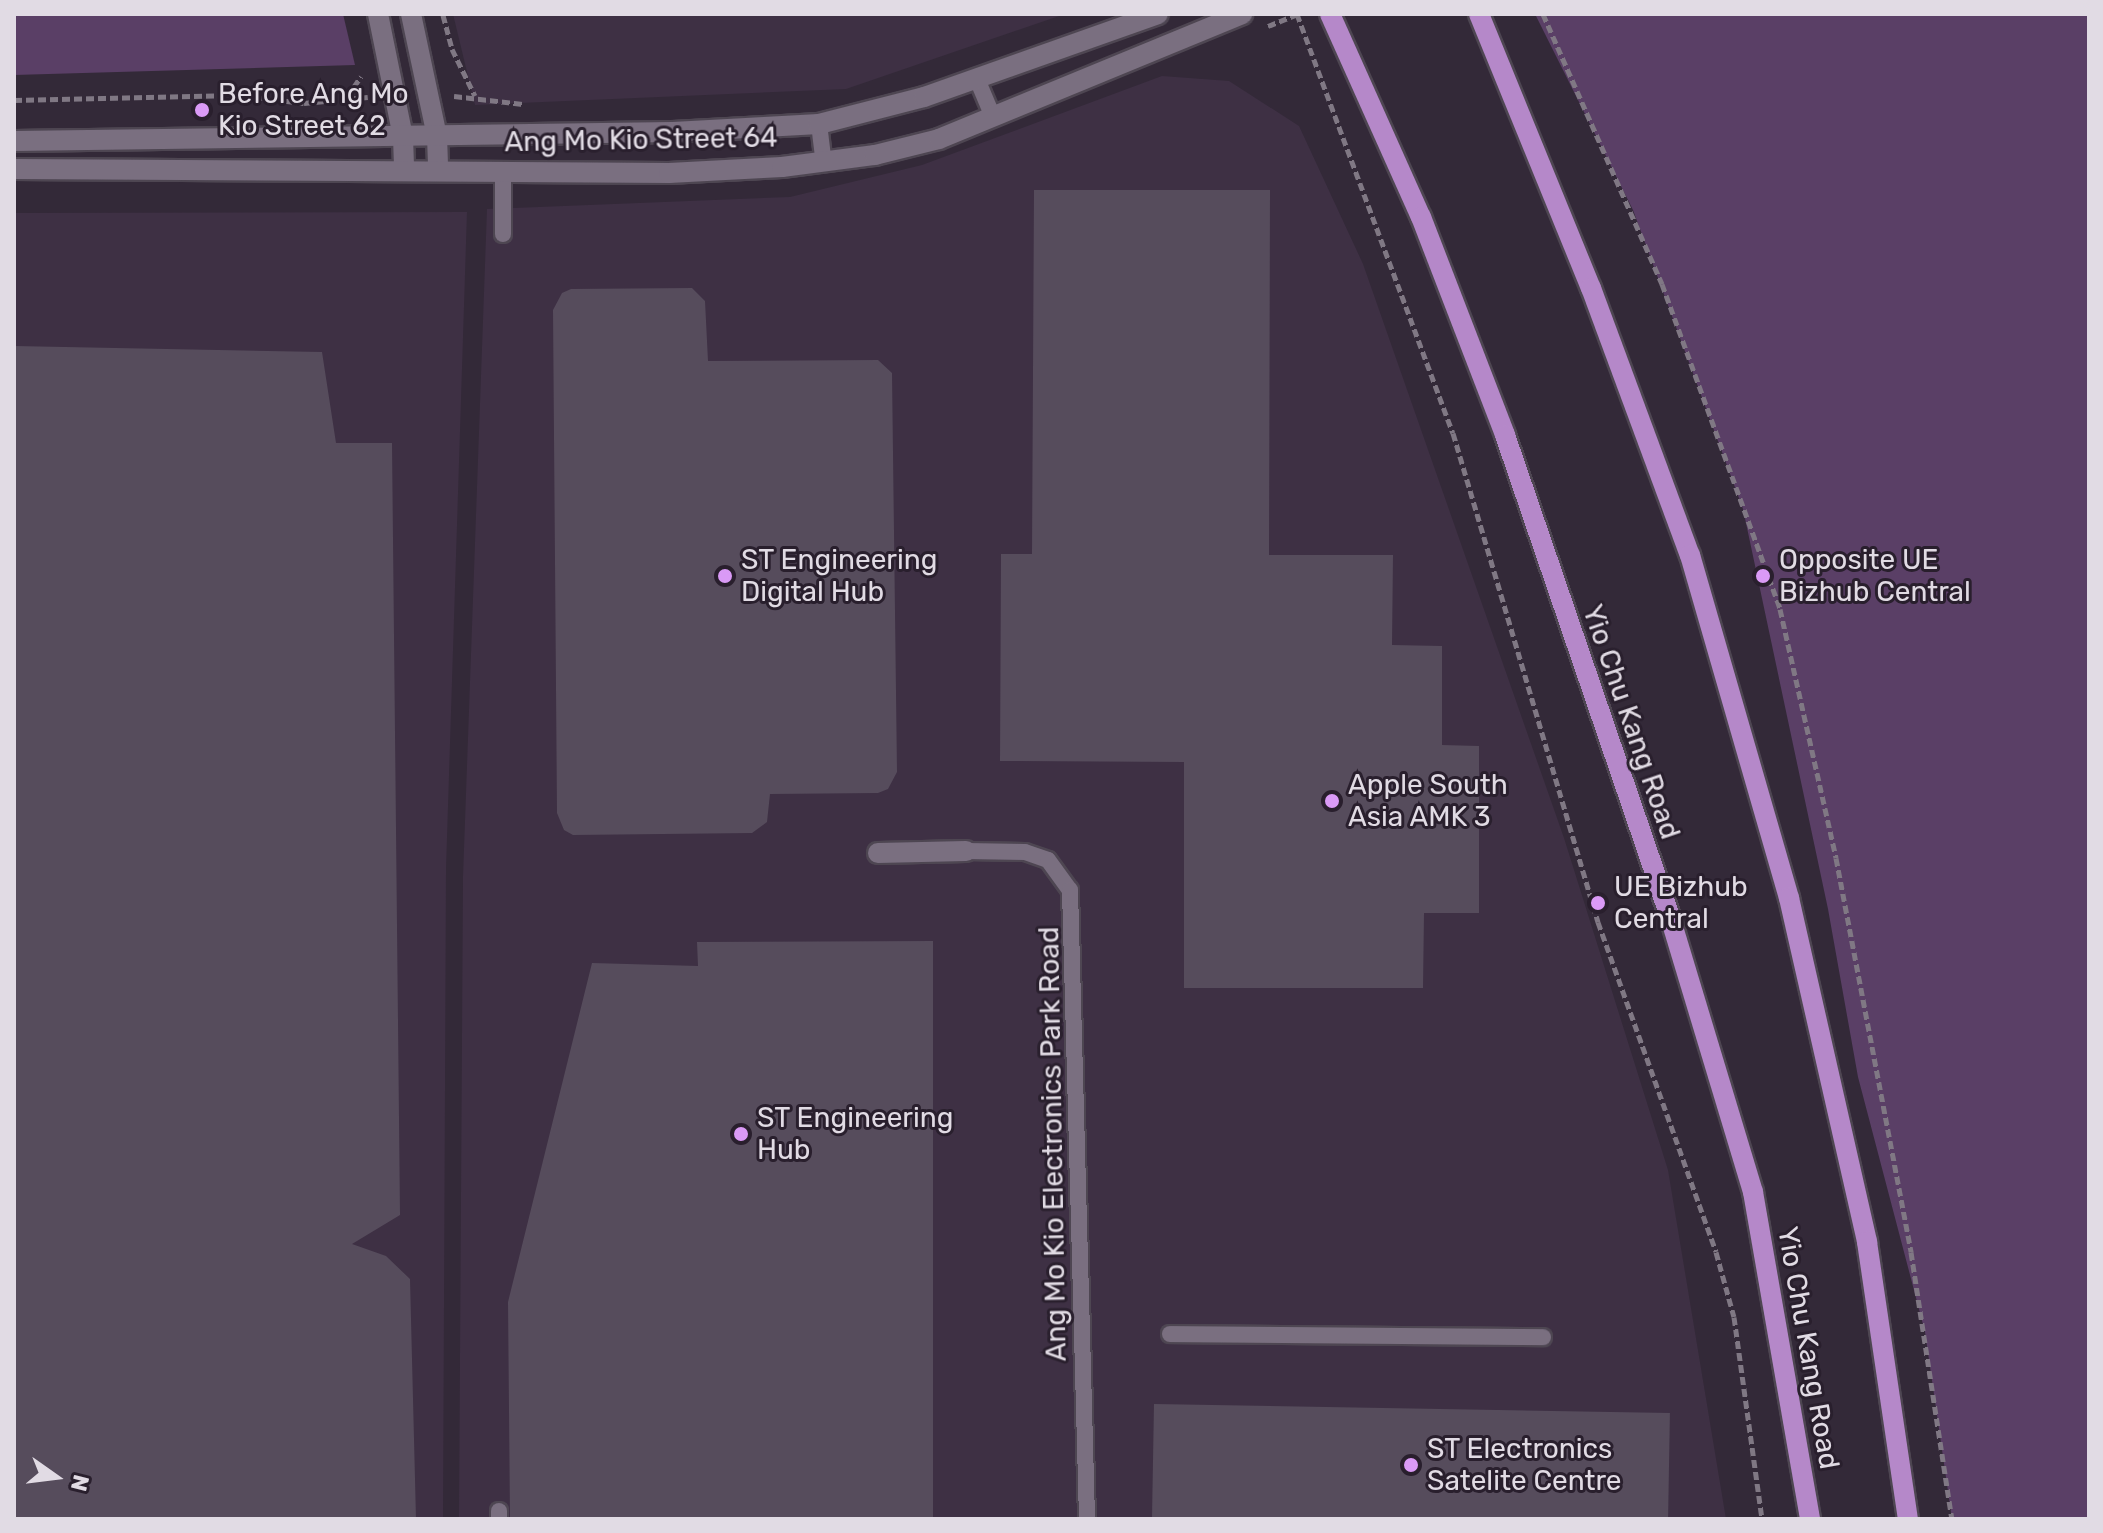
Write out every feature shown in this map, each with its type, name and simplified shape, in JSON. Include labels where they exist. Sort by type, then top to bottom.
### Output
[{"type":"main road","name":"Yio Chu Kang Road","points":[[1330,14],[1421,217],[1505,435],[1670,917],[1753,1192],[1810,1519]]},
{"type":"main road","points":[[1479,14],[1591,288],[1690,555],[1785,883],[1867,1242],[1908,1519]]},
{"type":"street","points":[[378,14],[403,137],[404,168]]},
{"type":"street","points":[[411,14],[437,136],[438,169]]},
{"type":"street","name":"Ang Mo Kio Street 64","points":[[14,141],[403,137],[819,124],[977,79],[1158,14]]},
{"type":"street","name":"Ang Mo Kio Street 64","points":[[14,169],[404,168],[669,173],[824,162],[939,139],[1242,14]]},
{"type":"street","points":[[878,853],[966,851]]},
{"type":"lane","points":[[977,79],[993,117]]},
{"type":"lane","points":[[819,124],[824,162]]},
{"type":"lane","points":[[503,170],[503,234]]},
{"type":"lane","name":"Ang Mo Kio Electronics Park Road","points":[[966,851],[1025,852],[1048,860],[1070,890],[1087,1519]]},
{"type":"lane","points":[[1170,1334],[1543,1337]]},
{"type":"path","points":[[443,14],[452,49],[475,96]]},
{"type":"path","points":[[1297,14],[1453,433],[1598,922],[1716,1252],[1734,1317],[1762,1519]]},
{"type":"path","points":[[1543,14],[1662,284],[1780,609],[1836,858],[1911,1252],[1952,1519]]},
{"type":"path","points":[[14,100],[237,95],[304,103],[395,96]]},
{"type":"path","points":[[428,95],[475,96],[539,104]]},
{"type":"shaded area","points":[[14,14],[343,14],[355,65],[14,75]]},
{"type":"shaded area","points":[[453,14],[1065,14],[846,89],[475,105]]},
{"type":"shaded area","points":[[1535,14],[2089,14],[2089,1519],[1952,1519],[1925,1332],[1858,1077],[1828,909],[1743,509],[1633,210]]},
{"type":"shaded area","points":[[1162,76],[1229,81],[1299,126],[1363,264],[1564,838],[1668,1170],[1726,1519],[459,1519],[463,877],[487,209],[790,197],[922,165]]},
{"type":"shaded area","points":[[467,212],[446,869],[443,1519],[14,1519],[14,213]]},
{"type":"building","name":"Apple South Asia AMK 3","points":[[1034,190],[1270,190],[1269,555],[1393,555],[1392,645],[1442,646],[1442,745],[1479,746],[1479,913],[1424,913],[1423,988],[1184,988],[1184,762],[1000,761],[1001,554],[1032,554]]},
{"type":"building","name":"ST Engineering Digital Hub","points":[[692,288],[705,301],[708,361],[878,360],[892,373],[897,772],[888,789],[878,793],[770,794],[767,822],[752,833],[573,835],[564,830],[557,813],[553,310],[562,293],[571,289]]},
{"type":"building","points":[[14,346],[322,352],[336,443],[392,443],[400,1215],[352,1244],[386,1256],[410,1279],[416,1519],[14,1519]]},
{"type":"building","name":"ST Engineering Hub","points":[[933,941],[933,1519],[510,1519],[508,1302],[592,963],[698,966],[697,942]]},
{"type":"building","name":"ST Electronics Satelite Centre","points":[[1154,1404],[1670,1413],[1668,1519],[1152,1519]]},
{"type":"place","name":"Before Ang Mo Kio Street 62","points":[[202,110]]},
{"type":"place","name":"ST Engineering Digital Hub","points":[[725,576]]},
{"type":"place","name":"Opposite UE Bizhub Central","points":[[1763,576]]},
{"type":"place","name":"Apple South Asia AMK 3","points":[[1332,801]]},
{"type":"place","name":"UE Bizhub Central","points":[[1598,903]]},
{"type":"place","name":"ST Engineering Hub","points":[[741,1134]]},
{"type":"place","name":"ST Electronics Satelite Centre","points":[[1411,1465]]}]
